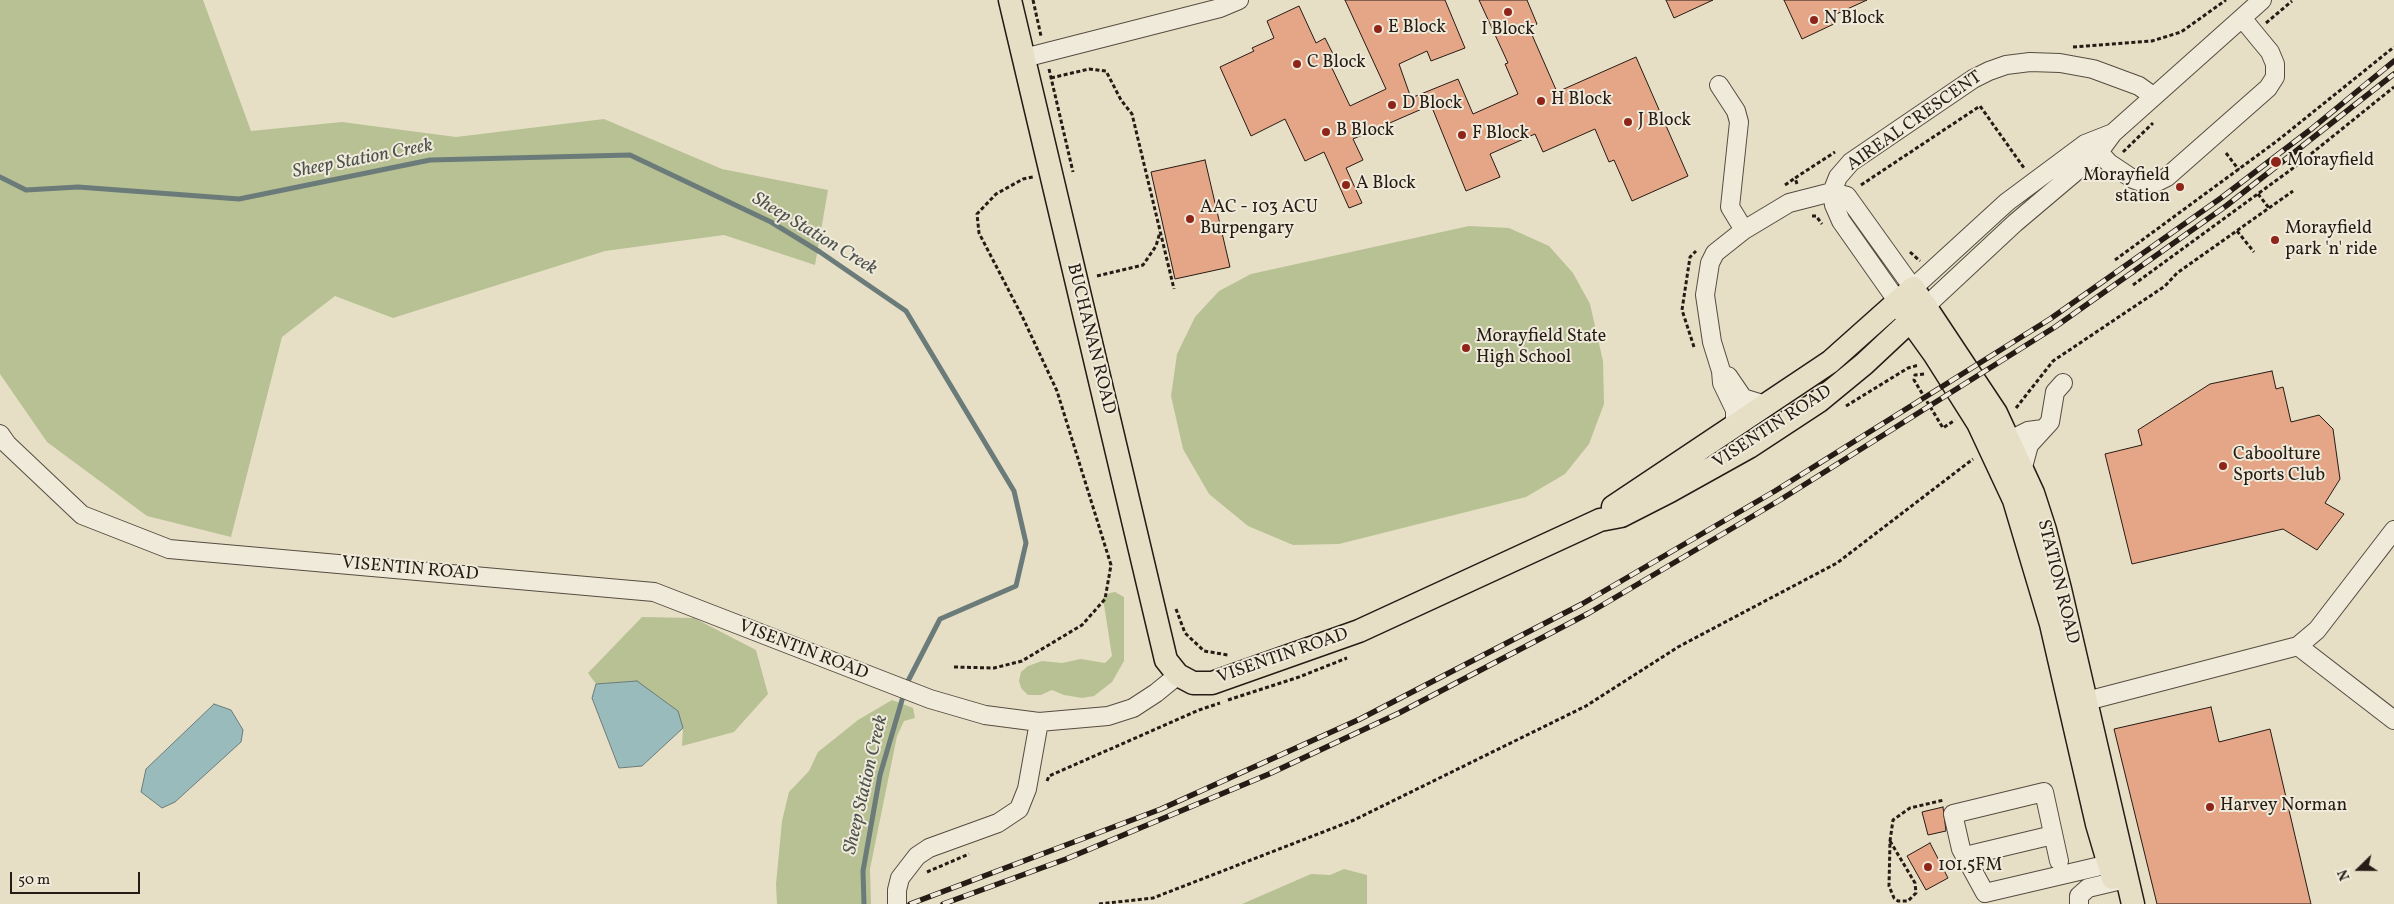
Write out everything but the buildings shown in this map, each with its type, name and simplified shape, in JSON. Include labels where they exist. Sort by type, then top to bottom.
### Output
[{"type":"main road","name":"BUCHANAN ROAD","points":[[1010,0],[1166,660],[1178,675]]},
{"type":"main road","name":"STATION ROAD","points":[[1905,295],[1988,399],[2023,467],[2046,530],[2078,703],[2097,824],[2117,875],[2133,904]]},
{"type":"main road","name":"VISENTIN ROAD","points":[[1600,520],[1616,504],[1830,362],[1905,295]]},
{"type":"main road","name":"STATION ROAD","points":[[1918,313],[2000,466],[2026,535],[2078,703]]},
{"type":"main road","name":"VISENTIN ROAD","points":[[1178,675],[1193,683],[1212,683],[1359,631],[1600,520],[1621,516],[1670,491],[1794,419],[1844,382],[1918,313]]},
{"type":"main road","name":"STATION ROAD","points":[[2117,875],[2120,904]]},
{"type":"street","points":[[1024,58],[1220,8],[1239,0]]},
{"type":"street","points":[[1918,313],[2097,146],[2262,0]]},
{"type":"street","points":[[1905,295],[2008,202],[2085,144],[2097,146],[2110,165],[2139,181],[2157,182],[2168,178],[2268,88],[2275,77],[2275,64],[2270,52],[2242,18]]},
{"type":"street","name":"AIREAL CRESCENT","points":[[1905,295],[1857,206],[1847,196],[1832,192],[1838,177],[1851,162],[1958,88],[1989,71],[2030,62],[2060,63],[2093,69],[2138,86],[2153,96]]},
{"type":"street","points":[[1719,84],[1736,111],[1739,122],[1730,207],[1744,230]]},
{"type":"street","points":[[1735,425],[1735,410],[1722,383],[1721,371],[1706,316],[1707,275],[1710,263],[1715,253],[1744,230],[1789,203],[1832,192]]},
{"type":"street","points":[[1721,371],[1730,378],[1743,398],[1766,406]]},
{"type":"street","points":[[2023,467],[2029,445],[2050,422],[2055,392],[2063,382]]},
{"type":"street","points":[[2000,466],[2010,440],[2028,431],[2043,429]]},
{"type":"street","name":"VISENTIN ROAD","points":[[0,434],[7,444],[82,515],[168,549],[654,592],[930,699],[985,715],[1039,722],[1108,716],[1133,708],[1156,694],[1178,675]]},
{"type":"street","points":[[2078,703],[2298,646],[2317,630],[2394,530]]},
{"type":"street","points":[[2298,646],[2394,720]]},
{"type":"street","points":[[897,904],[897,890],[900,878],[917,856],[929,848],[998,823],[1019,809],[1027,789],[1039,722]]},
{"type":"street","points":[[2059,861],[2044,792],[1953,814],[1961,849],[1985,893],[2117,875]]},
{"type":"street","points":[[1965,856],[2053,835]]},
{"type":"street","points":[[2079,904],[2079,896],[2083,891],[2117,875]]},
{"type":"path","points":[[1033,0],[1075,180]]},
{"type":"path","points":[[2063,48],[2152,40],[2181,32],[2226,0]]},
{"type":"path","points":[[2116,260],[2240,170],[2340,93],[2394,47]]},
{"type":"path","points":[[1051,78],[1095,68],[1106,71],[1121,100],[1132,114],[1174,289]]},
{"type":"path","points":[[2133,285],[2258,194],[2394,88]]},
{"type":"path","points":[[1862,186],[1980,106],[2024,168],[2022,174]]},
{"type":"path","points":[[1781,188],[1836,152]]},
{"type":"path","points":[[2226,153],[2240,170]]},
{"type":"path","points":[[954,667],[994,668],[1022,661],[1082,625],[1105,599],[1111,565],[1057,391],[1022,316],[979,233],[977,214],[996,194],[1023,180],[1050,173]]},
{"type":"path","points":[[1795,178],[1807,216],[1816,216],[1827,231]]},
{"type":"path","points":[[2013,410],[2053,361],[2165,286],[2177,273],[2293,191]]},
{"type":"path","points":[[2258,194],[2269,208]]},
{"type":"path","points":[[1097,276],[1143,265],[1156,246],[1160,231]]},
{"type":"path","points":[[2237,231],[2254,252]]},
{"type":"path","points":[[1696,354],[1682,310],[1690,257],[1697,250]]},
{"type":"path","points":[[1912,261],[1923,256]]},
{"type":"path","points":[[1096,271],[1100,286]]},
{"type":"path","points":[[1908,368],[1922,365],[1926,368],[1924,374],[1916,375],[1914,380],[1943,428]]},
{"type":"path","points":[[1099,904],[1152,898],[1354,820],[1586,706],[1678,647],[1836,563],[1980,454]]},
{"type":"path","points":[[1174,605],[1185,633],[1204,651],[1230,656]]},
{"type":"path","points":[[1292,654],[1299,677]]},
{"type":"path","points":[[1890,841],[1915,883],[1916,893],[1908,901],[1898,901],[1891,894],[1888,876],[1890,841],[1893,820],[1910,808],[1947,800],[1950,803],[1953,814]]},
{"type":"green space","points":[[0,0],[203,0],[251,131],[342,122],[456,137],[604,119],[722,169],[828,190],[815,265],[724,235],[605,251],[393,318],[335,296],[282,337],[231,537],[147,516],[47,442],[0,374]]},
{"type":"green space","points":[[1469,226],[1509,228],[1549,246],[1573,273],[1590,304],[1603,361],[1604,404],[1589,444],[1565,474],[1526,497],[1339,544],[1293,545],[1248,526],[1209,494],[1183,449],[1171,396],[1177,354],[1195,317],[1219,291],[1251,274]]},
{"type":"green space","points":[[1115,592],[1124,597],[1124,661],[1112,682],[1094,696],[1082,698],[1064,695],[1052,690],[1041,695],[1028,695],[1021,688],[1019,681],[1021,672],[1028,666],[1042,661],[1062,663],[1081,659],[1105,663],[1112,656],[1103,598]]},
{"type":"green space","points":[[642,617],[694,618],[756,650],[768,694],[734,732],[682,746],[683,728],[637,681],[596,684],[588,673]]},
{"type":"green space","points":[[892,700],[913,708],[915,718],[904,721],[897,736],[870,869],[871,904],[777,904],[776,884],[782,821],[789,792],[809,771],[818,752],[858,720]]},
{"type":"green space","points":[[1344,869],[1367,875],[1367,904],[1242,904],[1311,874],[1330,875]]},
{"type":"water","points":[[637,681],[678,711],[683,728],[642,766],[619,768],[592,698],[596,684]]},
{"type":"water","points":[[214,704],[231,710],[243,730],[241,742],[175,802],[162,808],[141,792],[146,769]]},
{"type":"waterway","name":"Sheep Station Creek","points":[[0,177],[26,190],[78,187],[239,199],[430,160],[630,155],[771,222],[820,252],[906,311],[1014,491],[1026,543],[1016,586],[940,619],[907,683],[880,775],[863,871],[864,904]]},
{"type":"railway","points":[[910,904],[1161,809],[1360,719],[1582,604],[1775,491],[2050,319],[2221,198],[2310,130],[2394,61]]},
{"type":"railway","points":[[943,904],[1066,859],[1269,774],[1399,713],[1589,613],[1780,500],[2055,327],[2226,206],[2394,74]]},
{"type":"place","name":"I Block","points":[[1508,12]]},
{"type":"place","name":"N Block","points":[[1814,20]]},
{"type":"place","name":"E Block","points":[[1378,29]]},
{"type":"place","name":"C Block","points":[[1297,64]]},
{"type":"place","name":"H Block","points":[[1541,101]]},
{"type":"place","name":"D Block","points":[[1392,105]]},
{"type":"place","name":"J Block","points":[[1628,122]]},
{"type":"place","name":"B Block","points":[[1326,132]]},
{"type":"place","name":"F Block","points":[[1462,135]]},
{"type":"place","name":"Morayfield","points":[[2276,162]]},
{"type":"place","name":"A Block","points":[[1346,185]]},
{"type":"place","name":"Morayfield station","points":[[2180,187]]},
{"type":"place","name":"AAC - 103 ACU Burpengary","points":[[1190,219]]},
{"type":"place","name":"Morayfield park 'n' ride","points":[[2275,240]]},
{"type":"place","name":"Morayfield State High School","points":[[1466,348]]},
{"type":"place","name":"Caboolture Sports Club","points":[[2223,466]]},
{"type":"place","name":"Harvey Norman","points":[[2210,807]]},
{"type":"place","name":"101.5FM","points":[[1928,867]]}]
